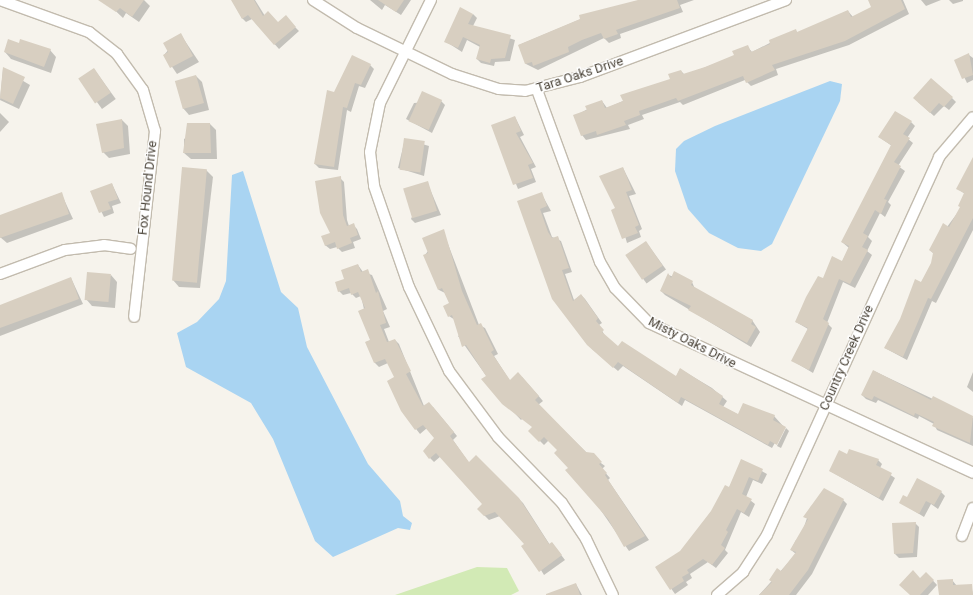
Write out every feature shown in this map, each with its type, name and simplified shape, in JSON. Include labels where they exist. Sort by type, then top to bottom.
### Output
[{"type":"street","name":"Fox Hound Drive","points":[[0,0],[88,32],[117,54],[143,90],[155,131],[134,317]]},
{"type":"street","name":"Tara Oaks Drive","points":[[313,0],[357,28],[484,86],[537,90],[786,0]]},
{"type":"street","points":[[431,0],[380,104],[370,152],[374,186],[426,327],[471,404],[562,503],[586,539],[613,595]]},
{"type":"street","name":"Misty Oaks Drive","points":[[537,90],[600,262],[625,300],[649,323],[825,406],[973,473]]},
{"type":"street","name":"Country Creek Drive","points":[[717,595],[743,572],[767,535],[939,157],[973,117]]},
{"type":"street","points":[[0,274],[65,250],[104,246],[131,249]]},
{"type":"street","points":[[962,536],[973,508]]},
{"type":"green space","points":[[477,567],[507,568],[519,591],[511,595],[395,595]]},
{"type":"water","points":[[830,81],[842,84],[840,101],[772,244],[761,251],[738,248],[709,233],[688,209],[675,171],[676,149],[684,141],[715,126]]},
{"type":"water","points":[[243,171],[281,292],[298,308],[307,347],[368,464],[400,501],[403,516],[412,523],[410,530],[398,528],[333,557],[315,541],[273,439],[251,403],[186,367],[177,333],[197,322],[219,299],[226,281],[232,175]]},
{"type":"building","points":[[98,0],[144,0],[132,17],[120,8],[116,12]]},
{"type":"building","points":[[231,0],[254,0],[263,16],[268,11],[278,22],[286,15],[296,27],[274,45],[248,15],[242,19]]},
{"type":"building","points":[[378,0],[404,0],[396,12]]},
{"type":"building","points":[[638,0],[677,0],[680,8],[616,30],[618,34],[604,39],[601,33],[582,40],[568,47],[569,52],[533,66],[532,62],[525,64],[518,45],[580,19],[579,15]]},
{"type":"building","points":[[868,0],[901,0],[905,9],[845,41],[772,65],[775,70],[746,83],[743,76],[678,101],[676,98],[639,111],[640,115],[624,121],[626,125],[597,135],[596,131],[581,136],[573,115],[587,110],[585,106],[602,100],[605,108],[623,101],[620,95],[670,79],[668,74],[681,70],[683,74],[705,67],[734,55],[732,51],[748,45],[751,52],[770,44],[769,40],[796,29],[797,32],[848,10],[851,17],[871,7]]},
{"type":"building","points":[[460,7],[473,14],[468,24],[511,35],[505,58],[491,59],[490,63],[476,59],[480,45],[463,37],[458,48],[444,42]]},
{"type":"building","points":[[181,33],[193,56],[170,68],[163,55],[168,52],[163,43]]},
{"type":"building","points":[[8,39],[19,43],[20,39],[51,49],[44,67],[4,52]]},
{"type":"building","points":[[969,53],[973,75],[962,79],[954,60]]},
{"type":"building","points":[[352,55],[371,64],[361,85],[355,83],[347,108],[343,107],[334,167],[314,164],[327,90],[334,92]]},
{"type":"building","points":[[3,67],[25,77],[13,104],[0,98]]},
{"type":"building","points":[[94,68],[111,93],[95,103],[78,79]]},
{"type":"building","points":[[196,75],[204,103],[183,109],[175,81]]},
{"type":"building","points":[[931,78],[953,97],[944,107],[939,103],[930,113],[913,98]]},
{"type":"building","points":[[422,91],[442,100],[429,130],[409,121]]},
{"type":"building","points":[[895,111],[912,121],[903,134],[910,138],[894,162],[901,166],[884,199],[887,200],[881,214],[875,210],[863,233],[868,236],[862,247],[868,250],[850,284],[839,279],[823,319],[829,323],[809,370],[791,361],[808,328],[795,322],[806,297],[818,276],[823,278],[832,256],[842,261],[849,246],[841,242],[891,145],[878,137]]},
{"type":"building","points":[[515,116],[521,131],[516,133],[533,163],[528,165],[533,178],[513,185],[491,125]]},
{"type":"building","points":[[122,119],[124,148],[102,153],[96,124]]},
{"type":"building","points":[[187,123],[210,123],[211,153],[183,153]]},
{"type":"building","points":[[404,138],[425,141],[420,173],[400,170]]},
{"type":"building","points":[[973,157],[973,218],[931,299],[928,298],[903,357],[884,348],[900,319],[915,279],[921,282],[931,263],[933,253],[929,250],[943,223],[949,227],[960,207],[958,206],[964,193],[956,189]]},
{"type":"building","points":[[182,167],[207,169],[197,283],[172,281]]},
{"type":"building","points":[[623,167],[632,190],[626,192],[639,225],[635,227],[638,233],[622,239],[611,210],[615,208],[599,176]]},
{"type":"building","points":[[341,176],[343,215],[347,226],[354,223],[358,235],[350,238],[352,243],[337,249],[335,242],[325,246],[321,236],[330,233],[320,213],[315,181]]},
{"type":"building","points":[[428,181],[437,211],[412,218],[403,189]]},
{"type":"building","points":[[112,183],[118,199],[108,202],[111,209],[99,213],[90,191]]},
{"type":"building","points":[[62,192],[69,214],[0,238],[0,215]]},
{"type":"building","points":[[542,192],[547,206],[540,209],[548,232],[552,238],[558,236],[569,268],[562,270],[573,301],[581,294],[598,318],[596,321],[604,330],[602,332],[618,346],[622,341],[676,376],[680,368],[723,396],[719,404],[738,414],[743,403],[775,415],[773,420],[786,427],[777,445],[770,441],[768,445],[681,397],[678,403],[618,362],[613,368],[587,345],[552,299],[517,201]]},
{"type":"building","points":[[444,229],[462,291],[477,325],[481,323],[494,350],[491,352],[510,380],[518,372],[539,396],[535,400],[586,452],[594,453],[602,462],[599,464],[607,473],[605,475],[645,536],[624,547],[608,519],[565,470],[568,468],[554,453],[557,450],[544,437],[539,442],[528,431],[532,427],[502,404],[481,379],[486,376],[466,345],[462,347],[452,315],[448,317],[443,306],[449,303],[442,288],[438,290],[423,255],[428,253],[422,238]]},
{"type":"building","points":[[646,241],[663,266],[642,280],[625,255]]},
{"type":"building","points":[[358,264],[361,272],[368,269],[376,293],[378,291],[386,323],[380,325],[387,342],[395,339],[411,371],[406,374],[423,406],[429,402],[454,432],[450,436],[469,462],[476,455],[519,498],[549,544],[552,542],[562,555],[539,572],[521,546],[524,544],[495,512],[484,516],[477,509],[482,504],[436,453],[429,459],[423,451],[434,438],[423,425],[415,430],[401,411],[387,381],[394,377],[385,359],[374,363],[365,342],[370,340],[358,311],[365,308],[358,292],[351,295],[349,288],[338,292],[335,282],[344,279],[341,270]]},
{"type":"building","points":[[674,271],[693,281],[691,285],[753,320],[751,324],[756,327],[747,343],[688,310],[691,306],[660,291],[668,273],[671,278]]},
{"type":"building","points":[[87,272],[111,274],[108,302],[85,300]]},
{"type":"building","points":[[71,277],[79,299],[0,328],[0,305]]},
{"type":"building","points":[[873,370],[931,400],[933,396],[973,416],[970,443],[932,426],[934,422],[915,413],[914,416],[874,396],[872,400],[861,395]]},
{"type":"building","points":[[849,449],[879,459],[876,465],[892,473],[879,498],[829,471],[839,450],[847,454]]},
{"type":"building","points":[[741,459],[763,469],[758,481],[749,477],[742,494],[752,499],[744,513],[737,509],[726,530],[728,532],[721,545],[725,548],[712,565],[703,559],[687,570],[689,573],[682,577],[684,581],[670,590],[655,567],[680,551],[711,511],[725,485],[729,487]]},
{"type":"building","points":[[917,478],[942,491],[934,505],[926,501],[919,514],[899,503],[903,495],[907,497]]},
{"type":"building","points":[[824,488],[844,499],[808,570],[789,595],[759,595],[772,582],[769,580],[777,568],[781,571],[796,552],[790,550],[808,519],[803,517]]},
{"type":"building","points":[[916,522],[913,553],[894,554],[892,523]]},
{"type":"building","points":[[913,570],[920,578],[926,572],[934,580],[920,595],[910,595],[899,585]]},
{"type":"building","points":[[953,579],[953,585],[972,584],[973,595],[939,595],[937,580]]},
{"type":"building","points":[[576,583],[580,595],[546,595],[546,594]]}]
